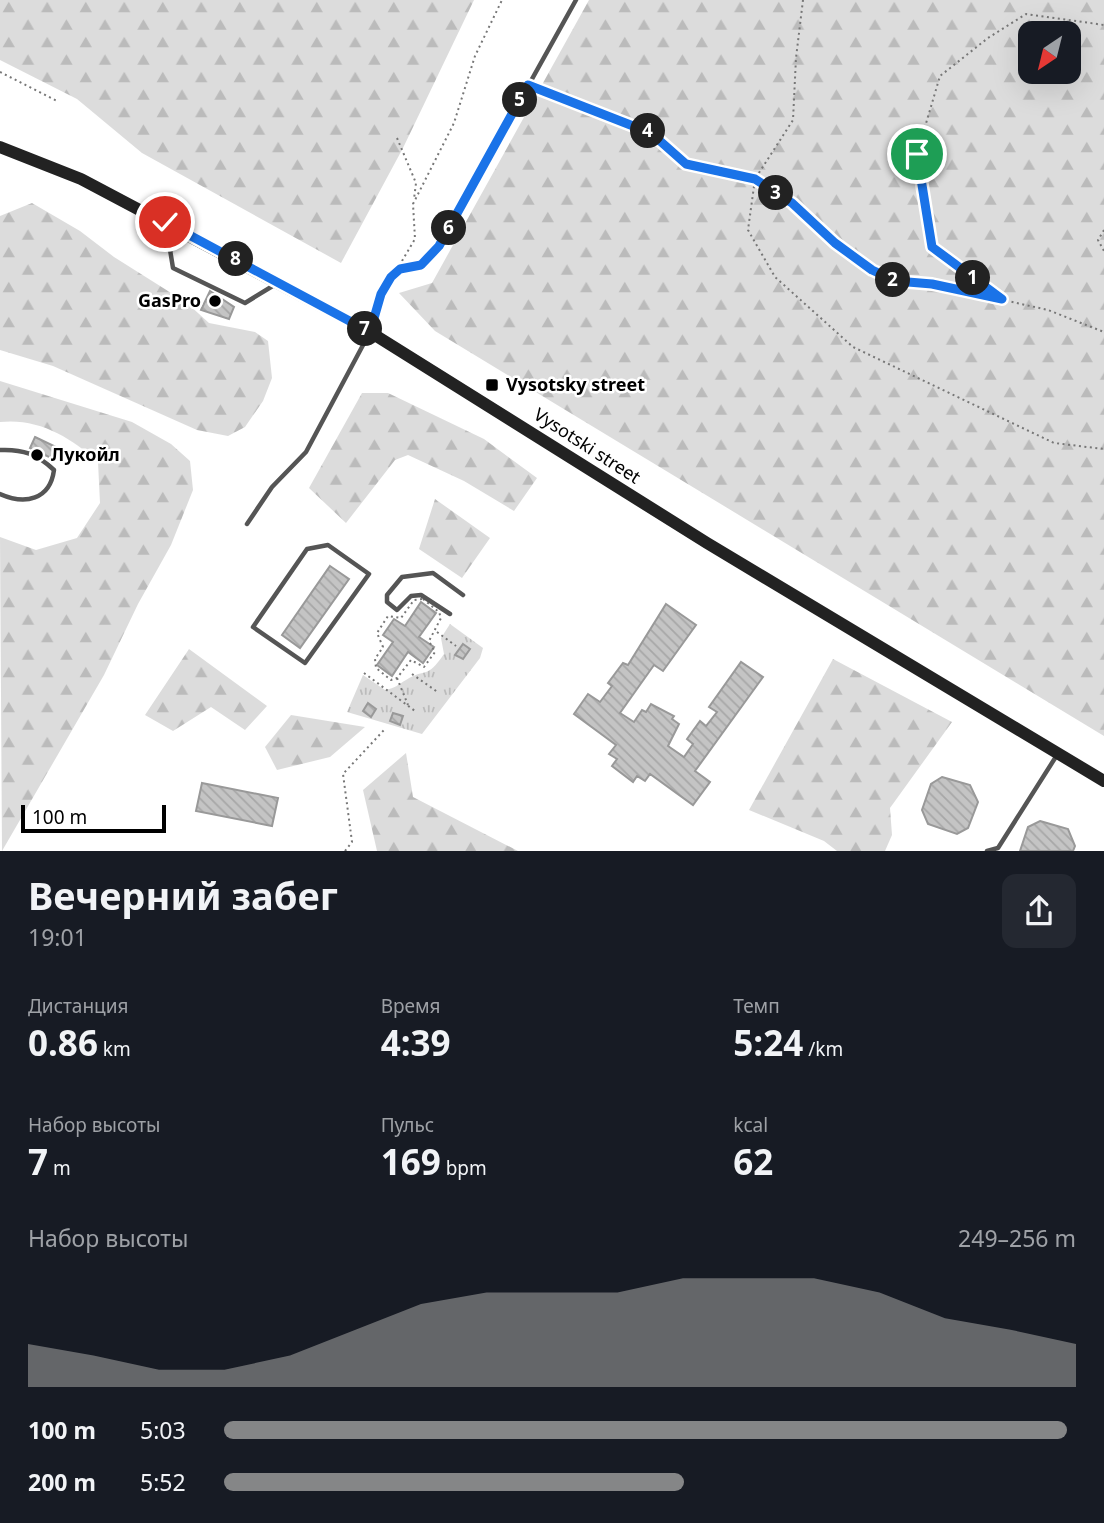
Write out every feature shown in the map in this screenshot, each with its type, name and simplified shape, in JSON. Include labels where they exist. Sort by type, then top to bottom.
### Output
[{"type":"main road","name":"Vysotski street","points":[[0,146],[81,179],[370,332],[707,543],[1059,751],[1104,781]]},
{"type":"main road","points":[[0,156],[25,157]]},
{"type":"lane","points":[[247,524],[272,487],[306,452],[370,332],[381,294],[400,269],[421,265],[439,246],[576,0]]},
{"type":"lane","points":[[165,222],[173,268],[245,303],[279,282]]},
{"type":"lane","points":[[0,450],[16,449],[37,455],[54,470],[52,483],[43,494],[30,501],[0,494]]},
{"type":"lane","points":[[328,545],[369,574],[305,663],[253,627],[298,562],[307,549],[328,545]]},
{"type":"lane","points":[[450,614],[421,595],[411,596],[397,610],[387,602],[387,595],[402,577],[433,573],[463,595]]},
{"type":"lane","points":[[987,851],[998,848],[1059,751]]},
{"type":"path","points":[[414,204],[454,123],[475,56],[502,0]]},
{"type":"path","points":[[803,0],[796,58],[793,120],[755,179],[748,230],[775,277],[853,347],[1055,443],[1104,449]]},
{"type":"path","points":[[1002,299],[932,247],[917,154],[940,76],[988,38],[1026,15],[1104,25]]},
{"type":"path","points":[[0,72],[57,101]]},
{"type":"path","points":[[528,85],[651,133],[686,164],[755,179],[792,203],[835,243],[872,270],[896,281],[932,284],[1048,310],[1104,332]]},
{"type":"path","points":[[397,138],[416,183],[415,239],[403,256],[400,269]]},
{"type":"path","points":[[1104,230],[1098,240],[1104,251]]},
{"type":"path","points":[[422,599],[439,612],[441,618],[435,631],[429,641],[435,652],[425,667],[411,660],[397,678],[391,680],[376,668],[375,659],[383,647],[377,633],[388,616],[401,618],[414,600],[422,599]]},
{"type":"path","points":[[435,631],[456,646]]},
{"type":"path","points":[[364,673],[415,711]]},
{"type":"path","points":[[412,674],[439,693]]},
{"type":"path","points":[[397,678],[408,706]]},
{"type":"path","points":[[345,851],[352,842],[343,774],[384,730]]},
{"type":"green space","points":[[0,0],[474,0],[403,148],[341,263],[142,153],[77,99],[0,60]]},
{"type":"green space","points":[[589,0],[1104,0],[1104,736],[435,331],[399,293],[432,283]]},
{"type":"green space","points":[[32,203],[80,231],[114,257],[187,303],[209,323],[255,332],[268,341],[272,378],[263,401],[245,427],[228,436],[197,430],[53,366],[0,350],[0,216]]},
{"type":"green space","points":[[0,381],[132,422],[171,444],[190,461],[193,490],[171,545],[138,604],[104,675],[2,851],[0,537],[36,550],[77,538],[100,503],[98,462],[87,453],[65,437],[41,426],[0,422]]},
{"type":"green space","points":[[362,393],[388,393],[484,439],[537,478],[514,511],[464,481],[408,455],[395,460],[346,523],[309,488]]},
{"type":"green space","points":[[435,499],[490,538],[462,578],[419,549]]},
{"type":"green space","points":[[450,624],[483,648],[480,658],[422,734],[347,712],[363,675],[385,690],[433,667],[444,654],[441,638]]},
{"type":"green space","points":[[189,649],[267,706],[245,730],[211,707],[173,731],[145,715]]},
{"type":"green space","points":[[833,659],[952,722],[890,808],[892,835],[885,851],[837,851],[824,841],[749,810]]},
{"type":"green space","points":[[291,715],[365,727],[330,757],[277,770],[265,747]]},
{"type":"green space","points":[[406,753],[413,797],[518,851],[377,851],[363,790]]},
{"type":"building","points":[[210,291],[234,307],[229,319],[201,310]]},
{"type":"building","points":[[35,437],[56,447],[51,458],[30,448]]},
{"type":"building","points":[[330,566],[349,579],[300,648],[282,635]]},
{"type":"building","points":[[421,602],[436,613],[419,637],[434,647],[423,663],[408,652],[392,676],[377,665],[393,642],[383,635],[394,619],[405,626]]},
{"type":"building","points":[[666,604],[696,625],[663,671],[654,665],[620,713],[634,722],[642,710],[646,712],[651,704],[674,716],[672,719],[679,724],[668,746],[684,757],[693,744],[687,739],[700,721],[706,726],[717,712],[709,707],[741,662],[763,677],[695,771],[710,782],[693,805],[650,774],[645,781],[637,776],[633,782],[612,766],[617,759],[609,754],[616,745],[574,714],[588,694],[600,702],[612,686],[608,683],[623,663],[628,665]]},
{"type":"building","points":[[463,644],[470,649],[463,659],[455,655]]},
{"type":"building","points":[[368,703],[376,709],[371,717],[363,711]]},
{"type":"building","points":[[393,713],[403,716],[400,725],[390,721]]},
{"type":"building","points":[[942,777],[970,785],[978,802],[968,828],[957,834],[928,824],[922,810],[931,784]]},
{"type":"building","points":[[202,783],[278,798],[272,826],[196,811]]},
{"type":"building","points":[[1040,821],[1068,829],[1075,846],[1073,851],[1020,851],[1028,827]]},
{"type":"place","name":"GasPro","points":[[215,301]]},
{"type":"place","name":"Vysotsky street","points":[[492,385]]},
{"type":"place","name":"Лукойл","points":[[37,455]]},
{"type":"route","points":[[165,222],[370,332],[381,294],[391,277],[400,269],[421,265],[439,246],[528,85],[651,133],[686,164],[755,179],[792,203],[835,243],[872,270],[896,281],[932,284],[1002,299],[932,247],[917,154]]}]
